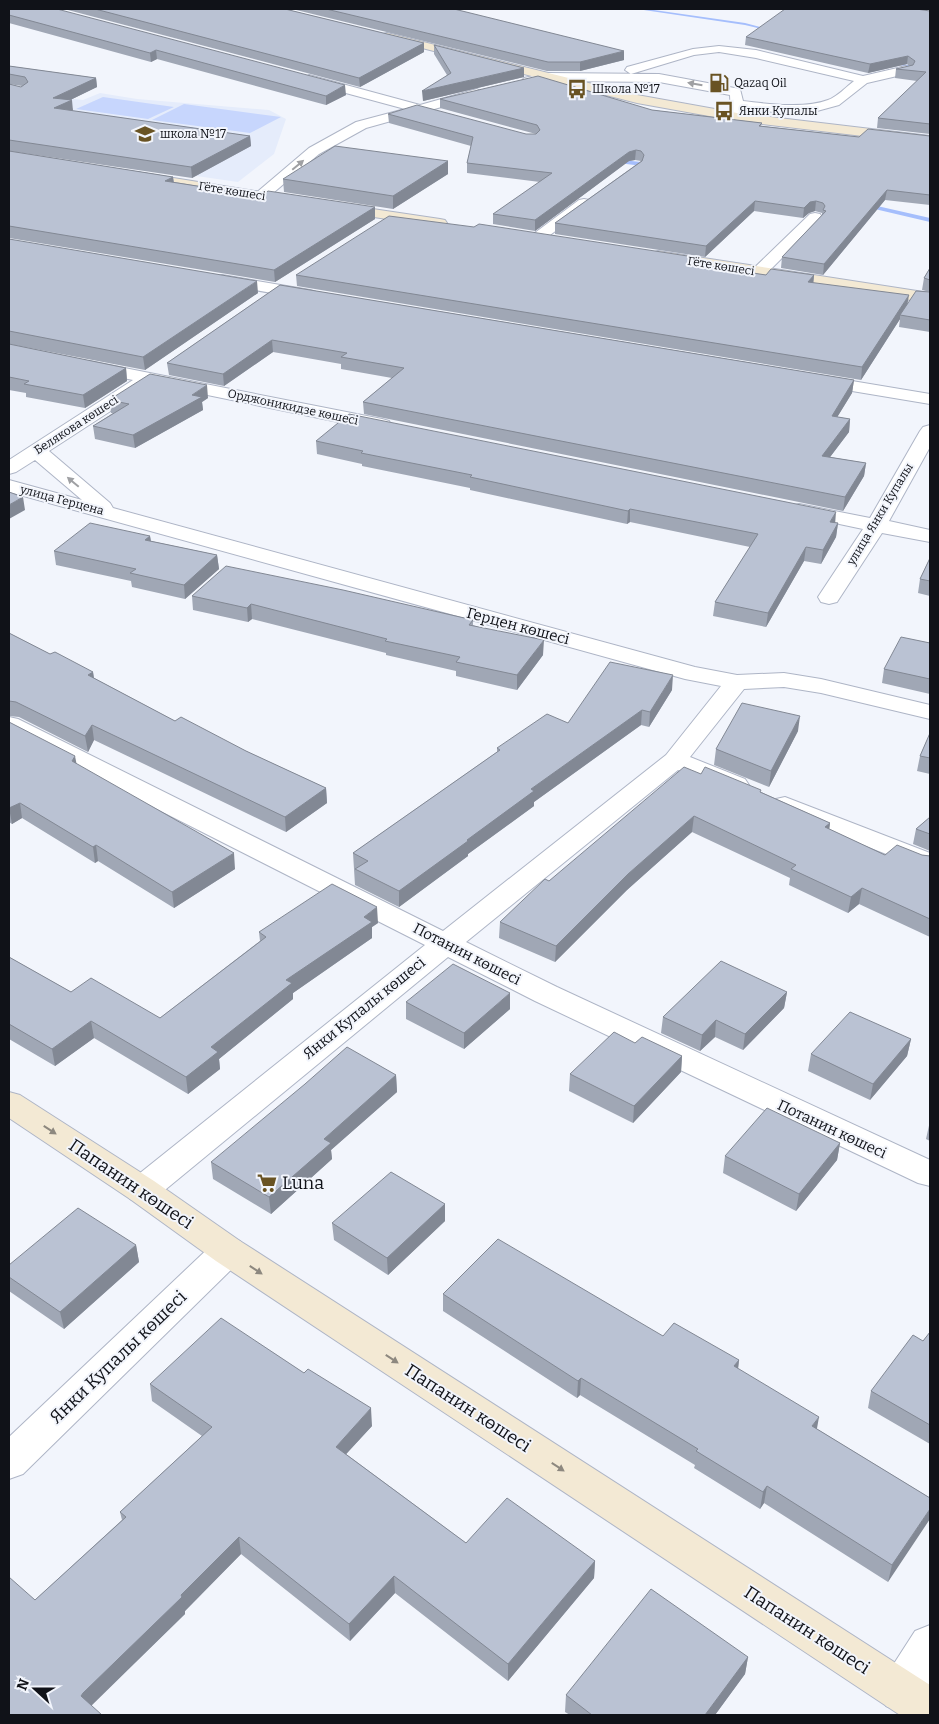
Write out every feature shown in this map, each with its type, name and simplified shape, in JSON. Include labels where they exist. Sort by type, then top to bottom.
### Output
[{"type":"main road","points":[[376,33],[637,99],[736,111],[930,140]]},
{"type":"main road","name":"Гёте көшесі","points":[[125,174],[452,225]]},
{"type":"main road","points":[[518,235],[556,241]]},
{"type":"main road","name":"Гёте көшесі","points":[[643,254],[930,298]]},
{"type":"main road","name":"Папанин көшесі","points":[[9,1103],[142,1190],[228,1251],[916,1700]]},
{"type":"street","points":[[602,78],[693,52],[719,49],[756,54],[863,80]]},
{"type":"street","points":[[516,84],[548,77],[659,78],[736,92],[736,111],[817,106],[835,102],[863,80],[906,70]]},
{"type":"street","points":[[294,75],[446,116]]},
{"type":"street","points":[[261,196],[314,151],[360,125],[490,90]]},
{"type":"street","points":[[537,238],[597,194]]},
{"type":"street","points":[[368,232],[392,216]]},
{"type":"street","points":[[758,272],[814,217]]},
{"type":"street","points":[[260,300],[301,274]]},
{"type":"street","points":[[209,278],[325,298]]},
{"type":"street","name":"Орджоникидзе көшесі","points":[[75,363],[158,372],[401,429]]},
{"type":"street","name":"Белякова көшесі","points":[[9,468],[158,372]]},
{"type":"street","points":[[803,378],[930,399]]},
{"type":"street","name":"улица Янки Купалы","points":[[829,597],[867,541],[930,431]]},
{"type":"street","name":"улица Герцена","points":[[37,451],[110,512]]},
{"type":"street","name":"улица Герцена","points":[[9,486],[110,512]]},
{"type":"street","points":[[778,506],[930,536]]},
{"type":"street","name":"Герцен көшесі","points":[[110,512],[693,674],[737,682],[784,680],[821,686],[930,712]]},
{"type":"street","name":"Янки Купалы көшесі","points":[[142,1190],[446,942],[675,760],[737,682]]},
{"type":"street","name":"Потанин көшесі","points":[[9,724],[446,942],[546,994],[930,1174]]},
{"type":"street","points":[[675,760],[930,863]]},
{"type":"street","name":"Янки Купалы көшесі","points":[[9,1462],[228,1251]]},
{"type":"street","points":[[916,1700],[930,1645]]},
{"type":"shaded area","name":"школа №17","points":[[9,91],[83,100],[100,93],[137,99],[269,110],[286,119],[274,154],[238,182],[9,149]]},
{"type":"shaded area","points":[[103,97],[174,107],[148,119],[76,109]]},
{"type":"shaded area","points":[[184,104],[281,117],[250,133],[152,120]]},
{"type":"building","points":[[9,9],[57,9],[345,85],[326,96],[156,50],[150,53],[9,15]]},
{"type":"building","points":[[95,9],[285,9],[424,43],[359,78]]},
{"type":"building","points":[[326,9],[454,9],[624,51],[580,62],[548,62]]},
{"type":"building","points":[[785,9],[916,9],[930,11],[930,124],[878,118],[926,72],[896,69],[913,65],[915,61],[908,56],[870,64],[746,37]]},
{"type":"building","points":[[434,45],[524,68],[422,91],[451,73]]},
{"type":"building","points":[[9,66],[96,78],[53,98],[72,100],[54,108],[250,136],[191,167],[9,140],[9,84],[21,87],[28,82],[25,77],[9,74]]},
{"type":"building","points":[[538,76],[652,110],[762,123],[759,126],[859,137],[868,129],[930,136],[930,195],[887,190],[824,264],[782,257],[826,211],[823,210],[825,206],[823,203],[816,201],[810,202],[804,208],[755,201],[706,246],[555,223],[642,161],[644,155],[641,151],[636,150],[629,152],[535,220],[493,214],[552,173],[467,163],[473,137],[388,114],[417,105],[526,134],[536,134],[540,130],[537,125],[440,99]]},
{"type":"building","points":[[335,146],[448,161],[393,196],[283,179]]},
{"type":"building","points":[[9,151],[173,177],[165,181],[261,196],[268,191],[375,207],[274,270],[9,226]]},
{"type":"building","points":[[389,216],[474,227],[479,224],[694,257],[687,263],[766,275],[771,269],[814,275],[808,282],[909,295],[862,367],[296,275]]},
{"type":"building","points":[[9,239],[257,281],[143,357],[9,331]]},
{"type":"building","points":[[930,268],[930,280],[924,278]]},
{"type":"building","points":[[280,285],[854,380],[832,416],[850,419],[822,456],[866,463],[845,497],[363,402],[404,368],[341,357],[347,353],[272,340],[223,374],[167,363]]},
{"type":"building","points":[[916,291],[930,292],[930,320],[900,315]]},
{"type":"building","points":[[9,344],[126,368],[83,395],[24,384],[29,381],[9,377]]},
{"type":"building","points":[[150,374],[207,385],[192,395],[202,397],[133,435],[93,426],[129,404],[109,400]]},
{"type":"building","points":[[349,414],[836,512],[830,522],[838,523],[823,550],[806,547],[768,613],[715,602],[758,534],[630,509],[628,511],[470,477],[472,475],[361,453],[363,451],[316,441]]},
{"type":"building","points":[[9,492],[23,497],[9,505]]},
{"type":"building","points":[[90,523],[150,536],[145,540],[217,555],[184,585],[130,573],[136,569],[54,551]]},
{"type":"building","points":[[930,558],[930,581],[920,579]]},
{"type":"building","points":[[226,566],[343,590],[473,620],[469,625],[544,640],[517,675],[456,662],[460,657],[385,641],[387,639],[251,604],[247,608],[192,596]]},
{"type":"building","points":[[9,633],[50,654],[55,652],[93,672],[88,675],[175,721],[181,717],[246,751],[326,788],[285,817],[92,725],[85,736],[16,702],[9,701]]},
{"type":"building","points":[[901,637],[930,643],[930,679],[884,669]]},
{"type":"building","points":[[610,662],[673,675],[650,712],[642,710],[531,789],[534,791],[399,891],[355,869],[368,861],[353,853],[500,750],[497,748],[547,714],[568,723]]},
{"type":"building","points":[[742,703],[800,716],[771,771],[716,749]]},
{"type":"building","points":[[9,722],[75,756],[72,761],[234,853],[172,892],[96,845],[93,847],[20,803],[9,808]]},
{"type":"building","points":[[930,733],[930,758],[920,756]]},
{"type":"building","points":[[684,767],[701,774],[705,767],[761,790],[760,792],[830,823],[825,827],[885,855],[897,845],[922,855],[930,856],[930,919],[862,888],[851,897],[791,869],[796,865],[694,816],[628,874],[556,946],[500,922],[545,879],[549,881]]},
{"type":"building","points":[[930,817],[930,834],[916,829]]},
{"type":"building","points":[[332,884],[377,907],[364,917],[372,922],[286,980],[292,983],[211,1047],[218,1052],[186,1077],[91,1021],[52,1049],[9,1024],[9,957],[71,992],[91,978],[160,1018],[266,937],[259,932]]},
{"type":"building","points":[[721,961],[787,992],[745,1034],[716,1020],[702,1035],[663,1017]]},
{"type":"building","points":[[453,964],[510,993],[464,1033],[406,1002]]},
{"type":"building","points":[[850,1012],[911,1039],[873,1084],[811,1054]]},
{"type":"building","points":[[614,1032],[635,1043],[642,1037],[682,1056],[634,1106],[570,1074]]},
{"type":"building","points":[[347,1047],[396,1075],[324,1139],[331,1143],[269,1197],[211,1162],[305,1084]]},
{"type":"building","points":[[767,1108],[840,1143],[799,1194],[725,1156]]},
{"type":"building","points":[[391,1172],[445,1204],[387,1258],[332,1223]]},
{"type":"building","points":[[78,1208],[136,1245],[60,1312],[9,1277],[9,1265]]},
{"type":"building","points":[[498,1239],[663,1336],[674,1323],[739,1360],[734,1366],[819,1417],[812,1426],[930,1498],[930,1509],[892,1565],[767,1486],[763,1492],[696,1451],[698,1449],[581,1378],[578,1381],[443,1294]]},
{"type":"building","points":[[221,1318],[304,1373],[308,1369],[371,1408],[336,1447],[466,1543],[507,1498],[595,1561],[508,1664],[394,1576],[349,1624],[239,1537],[181,1595],[182,1597],[83,1693],[81,1696],[102,1715],[9,1715],[9,1577],[35,1600],[126,1517],[120,1512],[212,1427],[150,1384]]},
{"type":"building","points":[[930,1332],[930,1425],[871,1391],[913,1335],[923,1341]]},
{"type":"building","points":[[651,1589],[748,1657],[705,1715],[592,1715],[566,1695]]},
{"type":"waterway","points":[[639,9],[745,24],[774,31]]},
{"type":"waterway","points":[[891,61],[930,72]]},
{"type":"waterway","points":[[612,161],[651,165]]},
{"type":"waterway","points":[[864,205],[930,220]]},
{"type":"place","name":"Qazaq Oil","points":[[719,83]]},
{"type":"place","name":"Школа №17","points":[[577,89]]},
{"type":"place","name":"Янки Купалы","points":[[724,111]]},
{"type":"place","name":"школа №17","points":[[145,134]]},
{"type":"place","name":"Luna","points":[[267,1183]]}]
